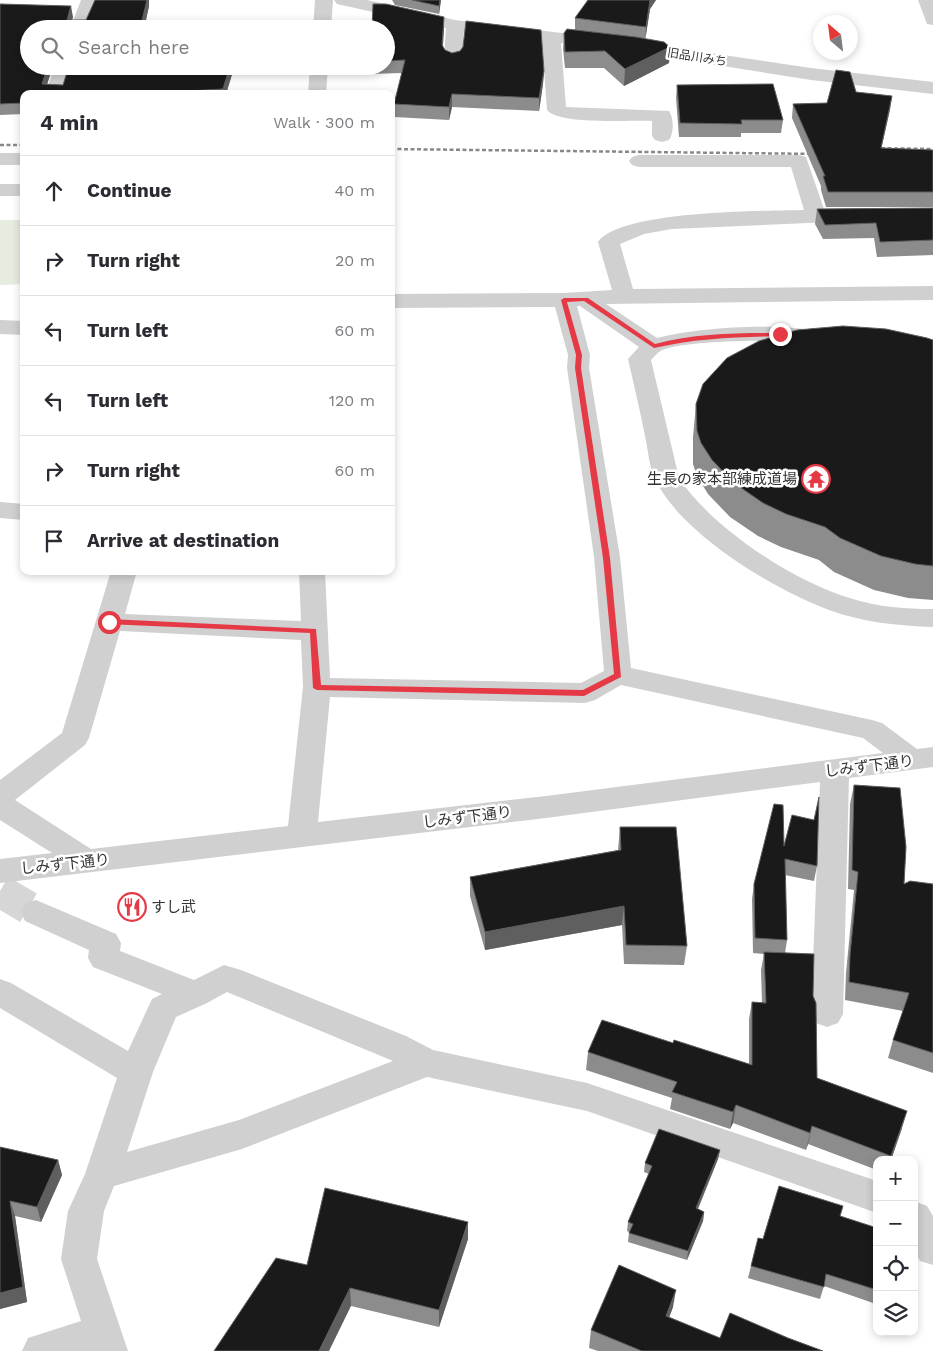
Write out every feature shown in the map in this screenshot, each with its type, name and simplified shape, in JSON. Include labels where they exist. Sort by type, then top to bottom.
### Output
[{"type":"street","points":[[82,20],[90,0]]},
{"type":"street","points":[[323,20],[324,0]]},
{"type":"street","name":"旧品川みち","points":[[343,0],[455,25],[551,36],[811,74],[933,88]]},
{"type":"street","points":[[927,0],[933,20]]},
{"type":"street","points":[[453,58],[455,25]]},
{"type":"street","points":[[551,36],[558,110],[566,114],[662,116],[662,136]]},
{"type":"street","points":[[55,90],[61,75]]},
{"type":"street","points":[[317,90],[318,75]]},
{"type":"street","points":[[0,159],[20,159]]},
{"type":"street","points":[[639,161],[799,161],[816,215]]},
{"type":"street","points":[[0,190],[20,190]]},
{"type":"street","points":[[624,296],[609,242],[621,234],[672,223],[816,215],[875,215]]},
{"type":"street","points":[[395,300],[575,300],[624,296],[933,293]]},
{"type":"street","points":[[575,300],[654,346]]},
{"type":"street","points":[[575,300],[579,355],[578,368],[607,558],[618,675]]},
{"type":"street","points":[[0,327],[20,328]]},
{"type":"street","points":[[840,340],[780,334],[717,336],[678,340],[654,346],[640,359],[667,477],[689,510],[724,540],[793,584],[865,611],[915,618],[933,618]]},
{"type":"street","points":[[0,510],[20,512]]},
{"type":"street","points":[[0,796],[75,738],[123,575]]},
{"type":"street","points":[[302,836],[317,688],[312,575]]},
{"type":"street","points":[[109,622],[314,631]]},
{"type":"street","points":[[317,688],[584,693],[618,675],[872,730],[922,759]]},
{"type":"street","name":"しみず下通り","points":[[0,872],[546,808],[922,759]]},
{"type":"street","points":[[827,1014],[835,770]]},
{"type":"street","points":[[0,805],[88,862]]},
{"type":"street","points":[[36,912],[105,943],[104,958],[196,994]]},
{"type":"street","points":[[41,1351],[106,1341],[79,1259],[86,1211],[102,1174],[136,1072],[163,1008],[196,994],[224,978],[394,1046],[426,1063],[587,1097],[873,1196]]},
{"type":"street","points":[[0,992],[136,1072]]},
{"type":"street","points":[[102,1174],[242,1134],[426,1063]]},
{"type":"street","points":[[918,1212],[933,1218]]},
{"type":"street","points":[[918,1224],[933,1249]]},
{"type":"shaded area","points":[[0,220],[20,220],[20,284],[0,285]]},
{"type":"building","points":[[95,0],[147,0],[142,20],[86,20]]},
{"type":"building","points":[[412,0],[440,0],[439,6]]},
{"type":"building","points":[[588,0],[650,0],[646,27],[575,18]]},
{"type":"building","points":[[0,4],[71,6],[67,20],[20,20],[20,75],[45,75],[42,84],[63,85],[66,75],[227,75],[223,89],[20,90],[20,103],[0,104]]},
{"type":"building","points":[[373,4],[386,4],[444,17],[442,45],[445,50],[452,53],[460,51],[463,47],[466,21],[541,30],[544,71],[539,98],[452,94],[449,107],[395,104],[405,60],[395,61],[395,20],[372,20]]},
{"type":"building","points":[[567,29],[636,37],[664,42],[670,47],[625,69],[605,51],[565,52],[564,33]]},
{"type":"building","points":[[836,70],[850,72],[856,92],[892,96],[881,148],[933,150],[933,192],[828,192],[823,176],[825,176],[793,104],[827,103]]},
{"type":"building","points":[[773,84],[783,120],[741,120],[742,124],[680,123],[677,85]]},
{"type":"building","points":[[933,208],[933,240],[880,242],[876,223],[825,225],[817,209]]},
{"type":"building","name":"生長の家本部練成道場","points":[[843,326],[886,329],[933,340],[933,566],[881,556],[840,538],[825,527],[786,514],[763,503],[734,483],[712,460],[701,443],[697,431],[696,404],[703,384],[727,358],[759,341],[797,330]]},
{"type":"building","points":[[854,785],[900,788],[906,847],[904,884],[910,881],[933,884],[933,1053],[893,1040],[909,993],[849,982],[858,872],[852,870]]},
{"type":"building","points":[[819,797],[817,866],[785,859],[787,940],[755,938],[754,884],[774,804],[783,805],[784,846],[792,815],[814,820]]},
{"type":"building","points":[[620,827],[676,827],[687,946],[626,945],[624,906],[485,932],[470,877],[621,850]]},
{"type":"building","points":[[764,952],[814,954],[813,996],[816,1003],[817,1078],[907,1111],[891,1156],[812,1126],[810,1133],[736,1105],[733,1112],[672,1092],[677,1082],[588,1052],[602,1020],[673,1043],[674,1040],[752,1065],[752,1002],[766,1003]]},
{"type":"building","points":[[659,1129],[720,1150],[696,1208],[704,1212],[688,1251],[629,1233],[633,1224],[628,1222],[652,1166],[645,1163]]},
{"type":"building","points":[[0,1147],[58,1160],[37,1207],[10,1201],[23,1287],[0,1293]]},
{"type":"building","points":[[779,1186],[843,1206],[840,1216],[873,1227],[873,1289],[826,1274],[824,1287],[751,1266],[758,1238],[763,1239]]},
{"type":"building","points":[[325,1188],[468,1222],[439,1310],[350,1288],[319,1351],[214,1351],[276,1258],[307,1265]]},
{"type":"building","points":[[619,1265],[676,1290],[666,1316],[720,1338],[730,1313],[823,1351],[642,1351],[591,1330]]},
{"type":"tunnel","points":[[0,891],[36,912]]},
{"type":"railway","points":[[0,145],[20,145]]},
{"type":"railway","points":[[868,148],[933,149]]},
{"type":"railway","points":[[395,149],[821,154]]},
{"type":"place","name":"生長の家本部練成道場","points":[[816,479]]},
{"type":"place","name":"すし武","points":[[132,907]]},
{"type":"route","points":[[109,622],[314,631],[317,688],[584,693],[618,675],[607,558],[578,368],[579,355],[564,300],[586,299],[654,346],[678,340],[717,336],[780,334]]}]
